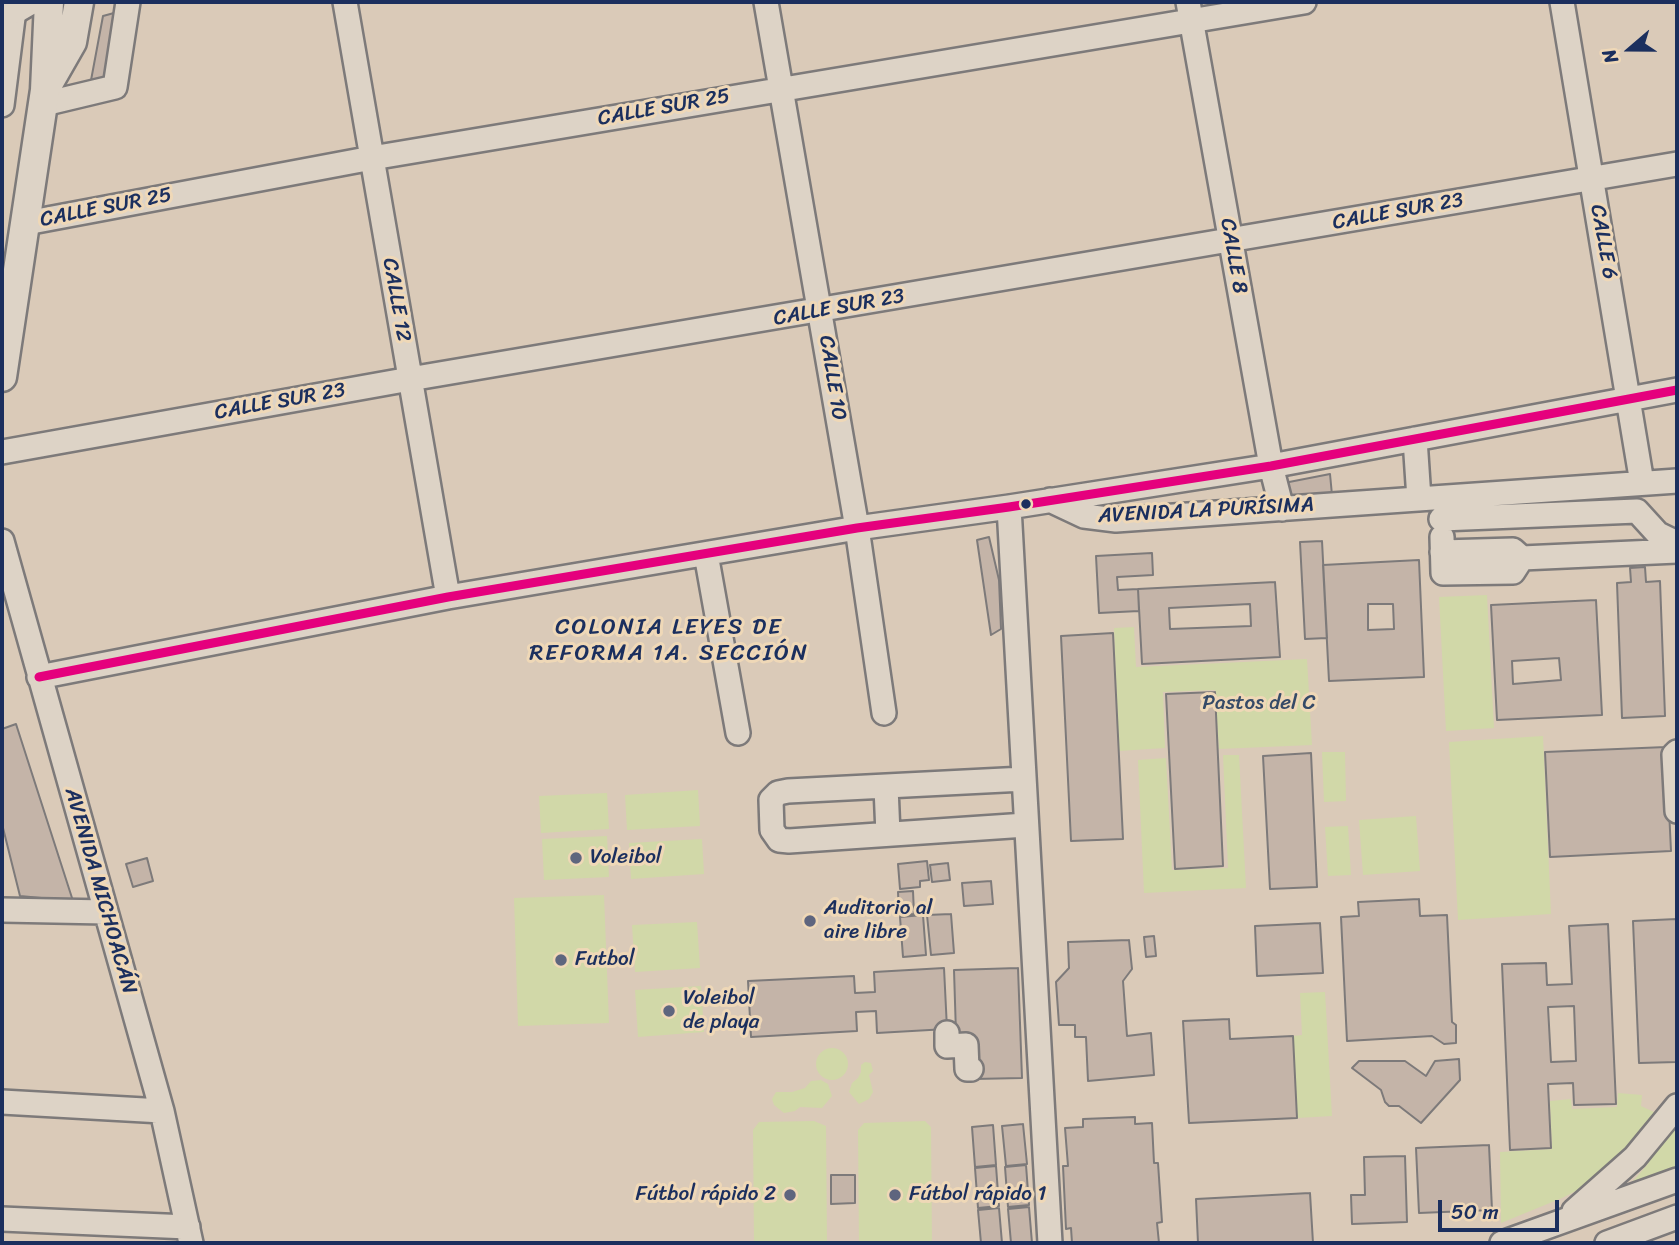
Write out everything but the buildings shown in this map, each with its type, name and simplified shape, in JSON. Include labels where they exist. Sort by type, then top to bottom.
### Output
[{"type":"main road","points":[[2,377],[45,97],[50,2]]},
{"type":"main road","points":[[45,97],[72,42],[79,2]]},
{"type":"street","points":[[45,97],[116,87],[128,2]]},
{"type":"street","name":"CALLE 12","points":[[345,2],[448,597]]},
{"type":"street","name":"CALLE 10","points":[[766,2],[821,311],[884,713]]},
{"type":"street","name":"CALLE SUR 25","points":[[26,223],[372,158],[782,88],[1189,11],[1304,2]]},
{"type":"street","name":"CALLE 6","points":[[1562,2],[1642,483]]},
{"type":"street","points":[[2,105],[19,4]]},
{"type":"street","name":"CALLE 8","points":[[1189,11],[1271,466],[1282,509]]},
{"type":"street","name":"CALLE SUR 23","points":[[2,452],[410,379],[1677,164]]},
{"type":"street","points":[[39,677],[448,597],[857,528],[1009,508],[1271,466],[1677,390]]},
{"type":"street","points":[[1415,439],[1433,505],[1443,573],[1513,572],[1522,558],[1677,551]]},
{"type":"street","name":"AVENIDA LA PURÍSIMA","points":[[1050,500],[1084,516],[1115,520],[1282,509],[1433,505],[1677,481]]},
{"type":"street","points":[[1433,505],[1637,511],[1658,534],[1677,543]]},
{"type":"street","points":[[1009,508],[1050,1243]]},
{"type":"street","name":"AVENIDA MICHOACÁN","points":[[2,541],[162,1111],[190,1235]]},
{"type":"street","points":[[706,554],[738,733]]},
{"type":"street","points":[[1677,752],[1674,755],[1677,811]]},
{"type":"street","points":[[1024,779],[778,793],[771,800],[772,830],[779,840],[789,841],[1026,825]]},
{"type":"street","points":[[886,787],[888,834]]},
{"type":"street","points":[[2,910],[106,912]]},
{"type":"street","points":[[947,1033],[947,1046],[966,1045],[967,1069],[971,1069]]},
{"type":"street","points":[[2,1102],[162,1111]]},
{"type":"street","points":[[1558,1229],[1626,1166],[1677,1106]]},
{"type":"street","points":[[1502,1243],[1558,1229],[1677,1180]]},
{"type":"street","points":[[1607,1243],[1677,1217]]},
{"type":"street","points":[[2,1219],[190,1235]]},
{"type":"green space","points":[[1487,595],[1494,728],[1446,731],[1439,597]]},
{"type":"green space","name":"Pastos del C","points":[[1134,627],[1136,667],[1307,659],[1312,745],[1219,749],[1215,690],[1163,692],[1165,748],[1119,751],[1114,628]]},
{"type":"green space","points":[[1543,736],[1551,914],[1458,920],[1449,742]]},
{"type":"green space","points":[[1322,752],[1345,752],[1346,801],[1324,802]]},
{"type":"green space","points":[[1223,755],[1239,755],[1246,888],[1144,893],[1138,760],[1166,758],[1172,870],[1228,868]]},
{"type":"green space","points":[[698,790],[700,826],[627,830],[625,795]]},
{"type":"green space","points":[[607,793],[609,829],[541,833],[539,796]]},
{"type":"green space","points":[[1416,816],[1420,871],[1363,875],[1359,820]]},
{"type":"green space","points":[[1348,826],[1351,875],[1328,876],[1325,827]]},
{"type":"green space","name":"Voleibol","points":[[607,836],[609,877],[544,880],[542,839]]},
{"type":"green space","points":[[702,839],[704,874],[631,879],[629,843]]},
{"type":"green space","name":"Futbol","points":[[604,895],[609,1023],[518,1026],[514,898]]},
{"type":"green space","name":"Voleibol de playa","points":[[697,922],[700,968],[635,972],[632,925]]},
{"type":"green space","name":"Voleibol de playa","points":[[701,986],[704,1032],[638,1037],[635,990]]},
{"type":"green space","points":[[1325,992],[1332,1116],[1297,1118],[1293,1036],[1302,1035],[1300,993]]},
{"type":"green space","points":[[832,1048],[843,1053],[848,1064],[843,1075],[832,1080],[821,1075],[816,1064],[821,1053]]},
{"type":"green space","points":[[865,1062],[871,1063],[873,1071],[869,1075],[873,1092],[869,1099],[859,1104],[849,1092],[861,1072],[861,1065]]},
{"type":"green space","points":[[821,1080],[828,1084],[832,1096],[822,1108],[800,1107],[784,1113],[774,1105],[772,1099],[776,1092],[792,1092],[805,1088],[811,1081]]},
{"type":"green space","points":[[1618,1093],[1642,1095],[1641,1106],[1656,1113],[1622,1154],[1594,1182],[1501,1223],[1500,1152],[1552,1149],[1550,1101],[1571,1099],[1572,1109],[1617,1107]]},
{"type":"green space","points":[[1677,1117],[1677,1174],[1635,1186],[1633,1181],[1647,1165],[1660,1140],[1672,1132]]},
{"type":"green space","name":"Fútbol rápido 2","points":[[814,1121],[826,1126],[827,1243],[754,1243],[753,1130],[759,1122]]},
{"type":"green space","name":"Fútbol rápido 1","points":[[925,1121],[931,1127],[932,1243],[859,1243],[858,1130],[864,1123]]},
{"type":"transit line","points":[[39,677],[448,597],[857,528],[1271,466],[1677,390]]},
{"type":"place","name":"Voleibol","points":[[576,858]]},
{"type":"place","name":"Auditorio al aire libre","points":[[810,921]]},
{"type":"place","name":"Futbol","points":[[561,960]]},
{"type":"place","name":"Voleibol de playa","points":[[669,1011]]},
{"type":"place","name":"Fútbol rápido 2","points":[[790,1195]]},
{"type":"place","name":"Fútbol rápido 1","points":[[895,1195]]},
{"type":"district","name":"COLONIA LEYES DE REFORMA 1A. SECCIÓN","points":[[669,641]]}]
